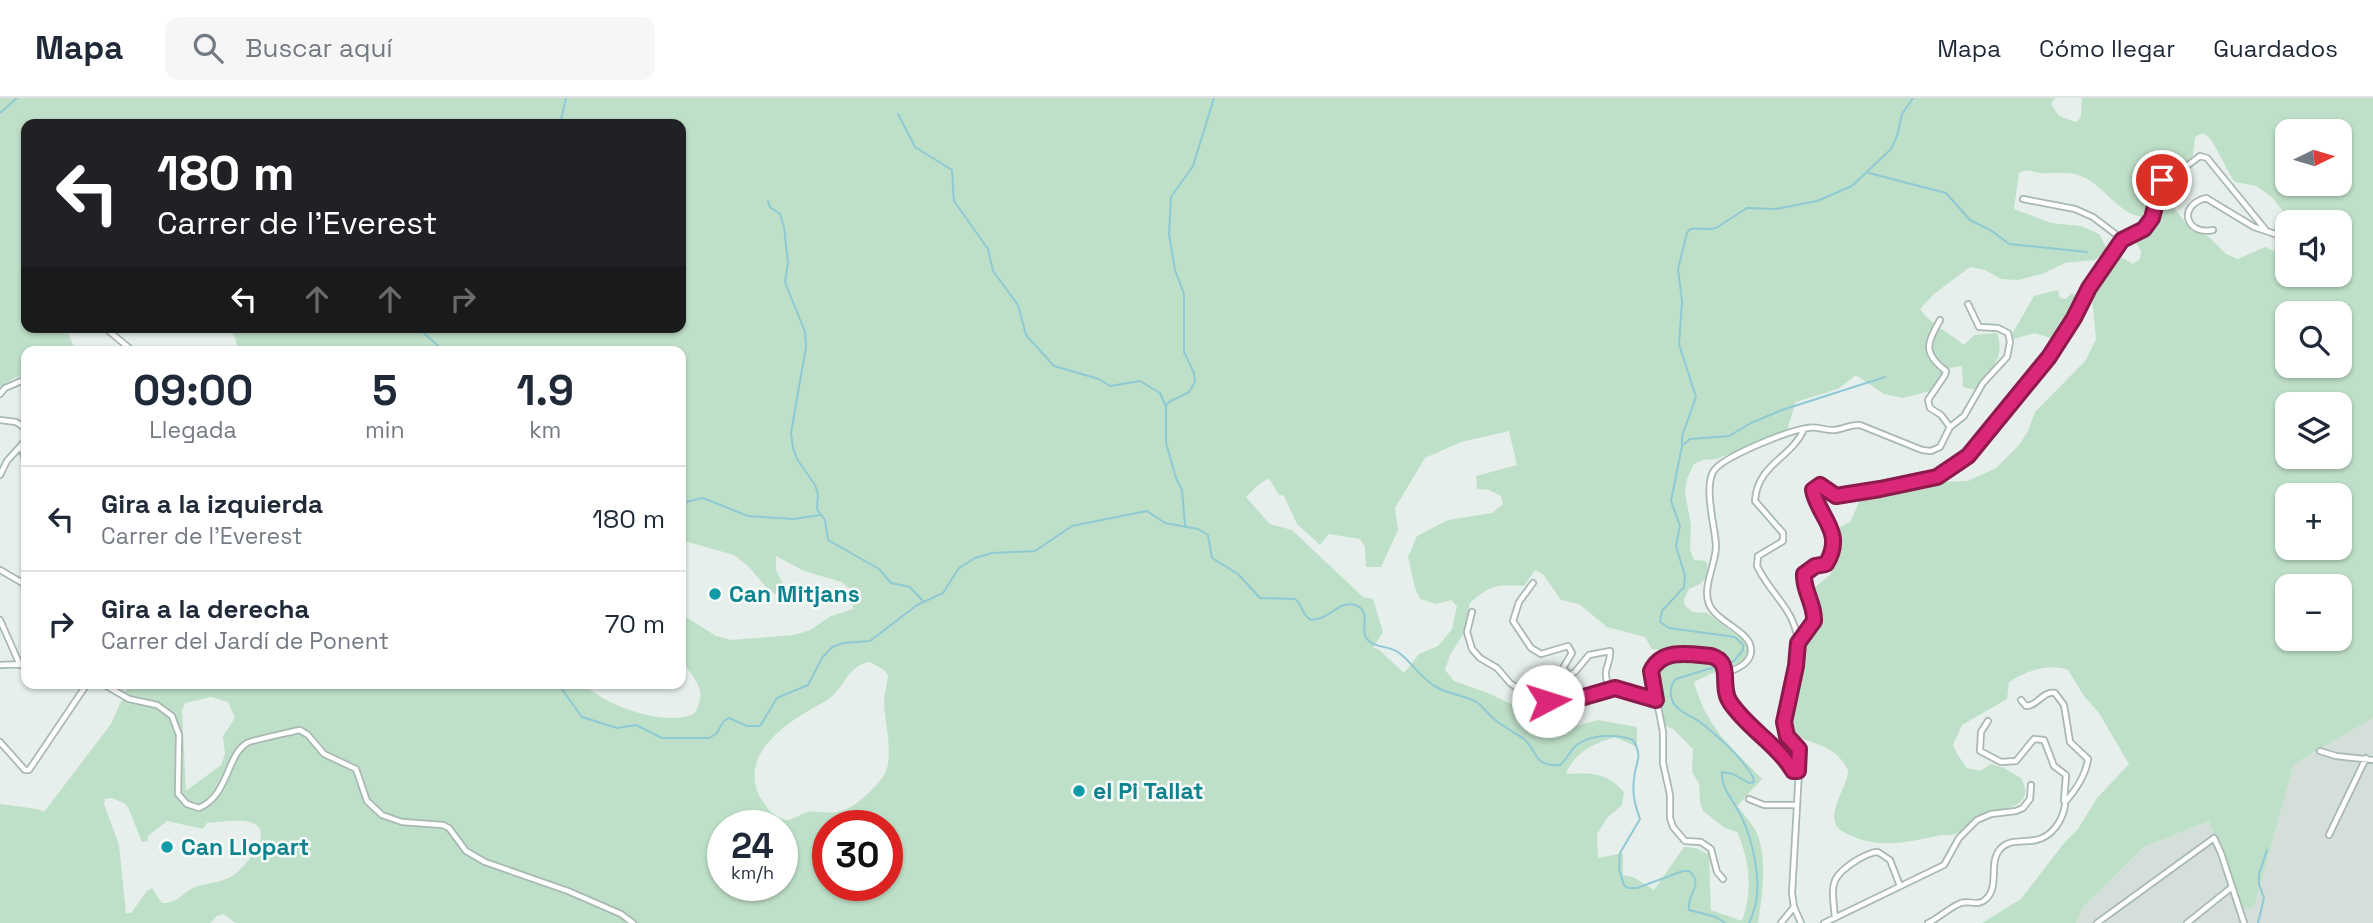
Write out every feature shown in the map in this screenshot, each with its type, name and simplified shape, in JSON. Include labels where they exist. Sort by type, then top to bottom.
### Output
[{"type":"street","points":[[1798,643],[1814,621],[1813,605],[1803,584],[1804,574],[1815,566],[1826,564],[1832,552],[1830,524],[1814,496],[1813,490],[1816,486],[1825,487],[1836,496],[1880,489],[1937,477],[1968,456],[2049,357],[2089,288],[2122,240],[2144,229],[2152,218],[2162,180],[2175,176],[2204,156],[2265,229]]},
{"type":"street","points":[[2213,230],[2202,231],[2189,221],[2187,215],[2190,207],[2199,200],[2206,198],[2240,220],[2275,234]]},
{"type":"street","points":[[2023,200],[2075,209],[2093,218],[2122,240]]},
{"type":"street","points":[[1727,673],[1745,663],[1752,651],[1749,640],[1709,606],[1708,587],[1716,547],[1712,475],[1718,466],[1731,456],[1814,427],[1832,430],[1860,425],[1927,451],[1940,447],[1950,427],[1964,416],[1983,383],[2007,357],[2009,348],[2008,333],[1997,328],[1979,327],[1968,304]]},
{"type":"street","points":[[1940,320],[1931,336],[1929,349],[1933,361],[1945,371],[1945,375],[1928,400],[1930,408],[1941,415],[1950,427]]},
{"type":"street","points":[[111,333],[127,346]]},
{"type":"street","points":[[0,394],[5,388],[21,381]]},
{"type":"street","points":[[0,420],[16,422],[21,426]]},
{"type":"street","points":[[1801,923],[1792,893],[1796,768],[1799,757],[1797,745],[1787,736],[1784,722],[1798,643],[1790,613],[1773,593],[1757,566],[1758,556],[1780,543],[1783,533],[1755,501],[1758,485],[1766,471],[1797,441],[1804,429]]},
{"type":"street","points":[[0,475],[7,461],[21,446]]},
{"type":"street","points":[[0,570],[21,582]]},
{"type":"street","points":[[1533,583],[1519,602],[1513,617],[1514,625],[1531,648],[1541,653],[1568,646],[1572,653],[1563,667],[1569,675],[1576,671],[1589,655],[1610,651],[1605,672],[1609,688]]},
{"type":"street","points":[[1472,612],[1467,632],[1472,649],[1526,695],[1559,702],[1615,688],[1656,700]]},
{"type":"street","points":[[0,620],[21,661]]},
{"type":"street","points":[[1723,879],[1717,872],[1711,849],[1701,842],[1685,841],[1673,827],[1663,763],[1663,732],[1651,671],[1657,660],[1666,655],[1694,654],[1718,658],[1727,673],[1724,689],[1728,699],[1796,768]]},
{"type":"street","points":[[0,665],[21,665]]},
{"type":"street","points":[[0,742],[20,767],[29,770],[84,689]]},
{"type":"street","points":[[112,689],[129,699],[157,705],[172,716],[179,735],[178,794],[187,804],[199,807],[214,799],[245,744],[300,730],[308,735],[324,754],[356,769],[367,802],[382,815],[402,821],[443,825],[449,828],[466,851],[485,862],[568,891],[621,914],[633,923]]},
{"type":"street","points":[[1928,923],[1959,904],[1984,901],[1993,886],[1994,862],[1999,850],[2015,841],[2039,840],[2045,836],[2061,819],[2065,802],[2078,783],[2088,759],[2070,742],[2064,705],[2055,693],[2045,694],[2030,706],[2026,706],[2021,700]]},
{"type":"street","points":[[1988,721],[1981,732],[1980,751],[2001,762],[2016,761],[2034,739],[2044,740],[2054,766],[2066,775],[2062,799],[2065,802]]},
{"type":"street","points":[[2319,751],[2336,757],[2373,760]]},
{"type":"street","points":[[2329,835],[2366,758]]},
{"type":"street","points":[[1824,923],[1944,865],[1959,838],[1977,820],[1991,814],[2023,808],[2030,799],[2031,785]]},
{"type":"street","points":[[1749,799],[1764,805],[1796,805]]},
{"type":"street","points":[[2096,923],[2211,838],[2216,839],[2244,923]]},
{"type":"street","points":[[1835,918],[1833,894],[1838,873],[1869,853],[1878,852],[1890,860],[1900,886]]},
{"type":"street","points":[[2187,923],[2232,887]]},
{"type":"street","points":[[1781,923],[1794,906]]},
{"type":"shaded area","points":[[2373,718],[2373,923],[2076,923],[2083,907],[2144,847],[2210,821],[2244,910],[2254,907],[2294,764]]},
{"type":"green space","points":[[0,98],[2055,98],[2051,104],[2059,116],[2076,122],[2081,117],[2082,98],[2373,98],[2373,718],[2294,764],[2254,907],[2244,910],[2209,821],[2144,847],[2083,907],[2076,923],[1982,923],[2021,899],[2078,829],[2097,798],[2129,764],[2099,713],[2084,696],[2068,670],[2045,668],[2015,678],[2009,682],[2007,699],[1962,725],[1953,745],[1967,768],[1980,771],[1991,764],[2004,768],[2021,778],[2025,789],[2020,802],[1978,816],[1956,834],[1900,843],[1877,843],[1842,831],[1834,818],[1847,777],[1847,768],[1837,755],[1790,730],[1804,647],[1818,619],[1818,605],[1813,589],[1830,575],[1833,569],[1838,528],[1850,522],[1861,498],[1905,492],[1940,482],[1968,481],[1996,468],[2019,445],[2035,412],[2086,360],[2096,339],[2092,298],[2104,273],[2116,260],[2123,258],[2133,264],[2140,259],[2141,251],[2135,241],[2152,229],[2167,186],[2183,178],[2185,186],[2175,200],[2174,208],[2192,231],[2208,236],[2226,254],[2238,259],[2265,247],[2275,251],[2275,287],[2352,287],[2352,210],[2282,210],[2272,197],[2256,186],[2235,182],[2212,141],[2203,133],[2195,137],[2190,159],[2159,183],[2146,217],[2128,212],[2099,187],[2077,175],[2027,171],[2019,173],[2014,209],[2051,223],[2081,226],[2099,234],[2107,249],[2095,260],[2065,263],[2042,274],[2018,280],[2001,279],[1985,270],[1970,267],[1934,294],[1920,309],[1935,324],[1964,345],[1974,335],[1997,333],[1998,357],[1976,390],[1963,387],[1962,366],[1950,368],[1930,391],[1903,398],[1884,394],[1856,375],[1838,389],[1796,402],[1786,433],[1716,459],[1694,464],[1685,492],[1691,525],[1690,549],[1694,560],[1706,561],[1707,576],[1689,589],[1684,599],[1685,606],[1693,612],[1707,613],[1743,640],[1748,649],[1743,662],[1730,666],[1719,657],[1701,649],[1652,649],[1645,637],[1607,627],[1579,604],[1561,600],[1543,574],[1535,570],[1524,586],[1494,587],[1469,604],[1469,625],[1450,655],[1445,670],[1454,681],[1513,705],[1517,721],[1538,736],[1598,720],[1637,727],[1637,747],[1615,737],[1600,742],[1580,754],[1566,774],[1583,773],[1605,777],[1624,792],[1622,805],[1607,818],[1597,834],[1598,858],[1623,853],[1623,875],[1633,877],[1654,890],[1684,847],[1696,848],[1709,855],[1711,910],[1742,921],[1749,887],[1741,843],[1737,832],[1725,828],[1703,811],[1699,783],[1692,772],[1693,749],[1673,729],[1665,726],[1657,681],[1661,667],[1683,661],[1717,662],[1721,669],[1694,682],[1699,698],[1721,735],[1762,779],[1737,806],[1754,828],[1762,849],[1763,875],[1758,923],[235,923],[224,914],[217,916],[210,923],[0,923],[0,804],[44,812],[111,724],[127,689],[590,689],[606,700],[636,712],[668,718],[682,717],[694,714],[700,695],[699,687],[686,665],[686,618],[716,636],[731,640],[794,635],[810,630],[831,616],[853,609],[853,592],[842,582],[804,571],[776,556],[776,570],[788,595],[781,598],[768,589],[747,565],[734,555],[686,541],[686,346],[237,346],[232,333],[686,333],[686,119],[21,119],[21,333],[68,333],[73,346],[21,346],[21,376],[0,387]],"holes":[[[1509,431],[1517,465],[1476,476],[1477,489],[1489,490],[1501,496],[1503,504],[1492,513],[1448,520],[1417,536],[1408,557],[1420,599],[1436,604],[1451,600],[1457,606],[1452,629],[1438,646],[1419,654],[1404,673],[1378,649],[1373,648],[1383,632],[1373,599],[1363,597],[1292,530],[1270,524],[1246,497],[1269,478],[1278,494],[1284,496],[1297,524],[1320,545],[1329,534],[1360,539],[1365,547],[1366,567],[1381,567],[1398,530],[1395,508],[1425,458],[1461,442]],[[870,662],[884,670],[888,676],[884,703],[889,747],[888,764],[878,783],[844,810],[903,810],[903,901],[812,901],[812,811],[798,816],[798,901],[707,901],[707,810],[769,810],[760,797],[755,781],[756,766],[762,752],[771,739],[784,728],[831,697],[856,668]],[[211,697],[228,702],[235,718],[223,736],[225,754],[221,765],[186,791],[182,711],[185,703]],[[112,798],[128,807],[142,842],[148,841],[148,836],[167,821],[203,829],[207,823],[246,821],[258,826],[260,839],[252,855],[232,876],[195,887],[167,903],[162,903],[152,888],[131,913],[126,913],[119,845],[104,804],[105,799]]]},
{"type":"green space","points":[[2058,290],[2060,298],[2066,299],[2072,293],[2081,298],[2057,340],[2035,333],[2014,339],[2012,334],[2034,296]]},
{"type":"waterway","points":[[0,113],[17,98]]},
{"type":"waterway","points":[[561,119],[566,98]]},
{"type":"waterway","points":[[1185,525],[1182,490],[1166,443],[1166,406],[1189,392],[1195,382],[1194,373],[1184,352],[1184,294],[1175,270],[1169,234],[1171,197],[1193,166],[1214,98]]},
{"type":"waterway","points":[[1682,446],[1682,436],[1696,397],[1679,344],[1682,301],[1678,269],[1687,233],[1690,229],[1716,228],[1747,208],[1776,209],[1817,201],[1852,186],[1891,149],[1902,114],[1913,98]]},
{"type":"waterway","points":[[898,114],[915,147],[952,170],[954,201],[988,249],[993,271],[1018,305],[1026,335],[1054,366],[1099,379],[1110,386],[1140,381],[1160,393],[1166,407]]},
{"type":"waterway","points":[[1869,173],[1946,193],[1970,220],[1992,231],[2009,244],[2087,252]]},
{"type":"waterway","points":[[768,201],[770,207],[780,214],[784,227],[788,263],[785,282],[805,332],[806,347],[791,433],[793,448],[797,459],[815,485],[818,494],[817,509],[825,520],[828,540],[879,569],[891,583],[910,587],[924,602]]},
{"type":"waterway","points":[[424,333],[438,346]]},
{"type":"waterway","points":[[1749,923],[1757,892],[1755,858],[1745,825],[1723,784],[1722,772],[1733,774],[1749,783],[1754,782],[1753,777],[1722,740],[1677,707],[1671,694],[1671,687],[1676,679],[1734,661],[1743,650],[1743,645],[1735,637],[1669,628],[1660,622],[1662,611],[1684,587],[1685,576],[1676,546],[1680,526],[1671,501],[1682,446],[1690,439],[1729,436],[1782,410],[1885,377]]},
{"type":"waterway","points":[[686,502],[703,498],[748,516],[794,519],[820,515]]},
{"type":"waterway","points":[[562,689],[582,717],[617,728],[636,725],[662,738],[709,738],[716,734],[729,718],[747,726],[760,726],[777,698],[808,685],[822,658],[832,647],[843,643],[870,641],[917,605],[943,593],[959,568],[975,558],[992,553],[1035,551],[1072,526],[1147,511],[1165,523],[1198,529],[1208,535],[1212,558],[1238,574],[1260,598],[1295,599],[1311,620],[1324,617],[1344,605],[1361,608],[1365,617],[1364,632],[1369,641],[1398,652],[1438,688],[1478,703],[1497,721],[1524,739],[1540,761],[1560,765],[1575,746],[1591,738],[1613,736],[1633,740],[1638,756],[1633,784],[1640,819],[1620,853],[1619,869],[1624,885],[1637,888],[1689,871],[1695,880],[1689,910],[1716,917],[1725,923]]},
{"type":"waterway","points":[[2258,923],[2264,898],[2259,874],[2267,850]]},
{"type":"place","name":"Can Mitjans","points":[[715,594]]},
{"type":"place","name":"el Pi Tallat","points":[[1079,791]]},
{"type":"place","name":"Can Llopart","points":[[167,847]]},
{"type":"route","points":[[1548,701],[1570,701],[1609,688],[1656,700],[1651,671],[1657,660],[1666,655],[1711,656],[1722,662],[1727,673],[1724,689],[1735,709],[1780,752],[1793,771],[1798,771],[1799,749],[1787,736],[1784,722],[1798,643],[1814,621],[1813,605],[1803,584],[1804,574],[1815,566],[1826,564],[1833,542],[1830,524],[1813,490],[1820,485],[1836,496],[1843,496],[1937,477],[1968,456],[2049,357],[2089,288],[2122,240],[2144,229],[2152,218],[2162,180]]}]
